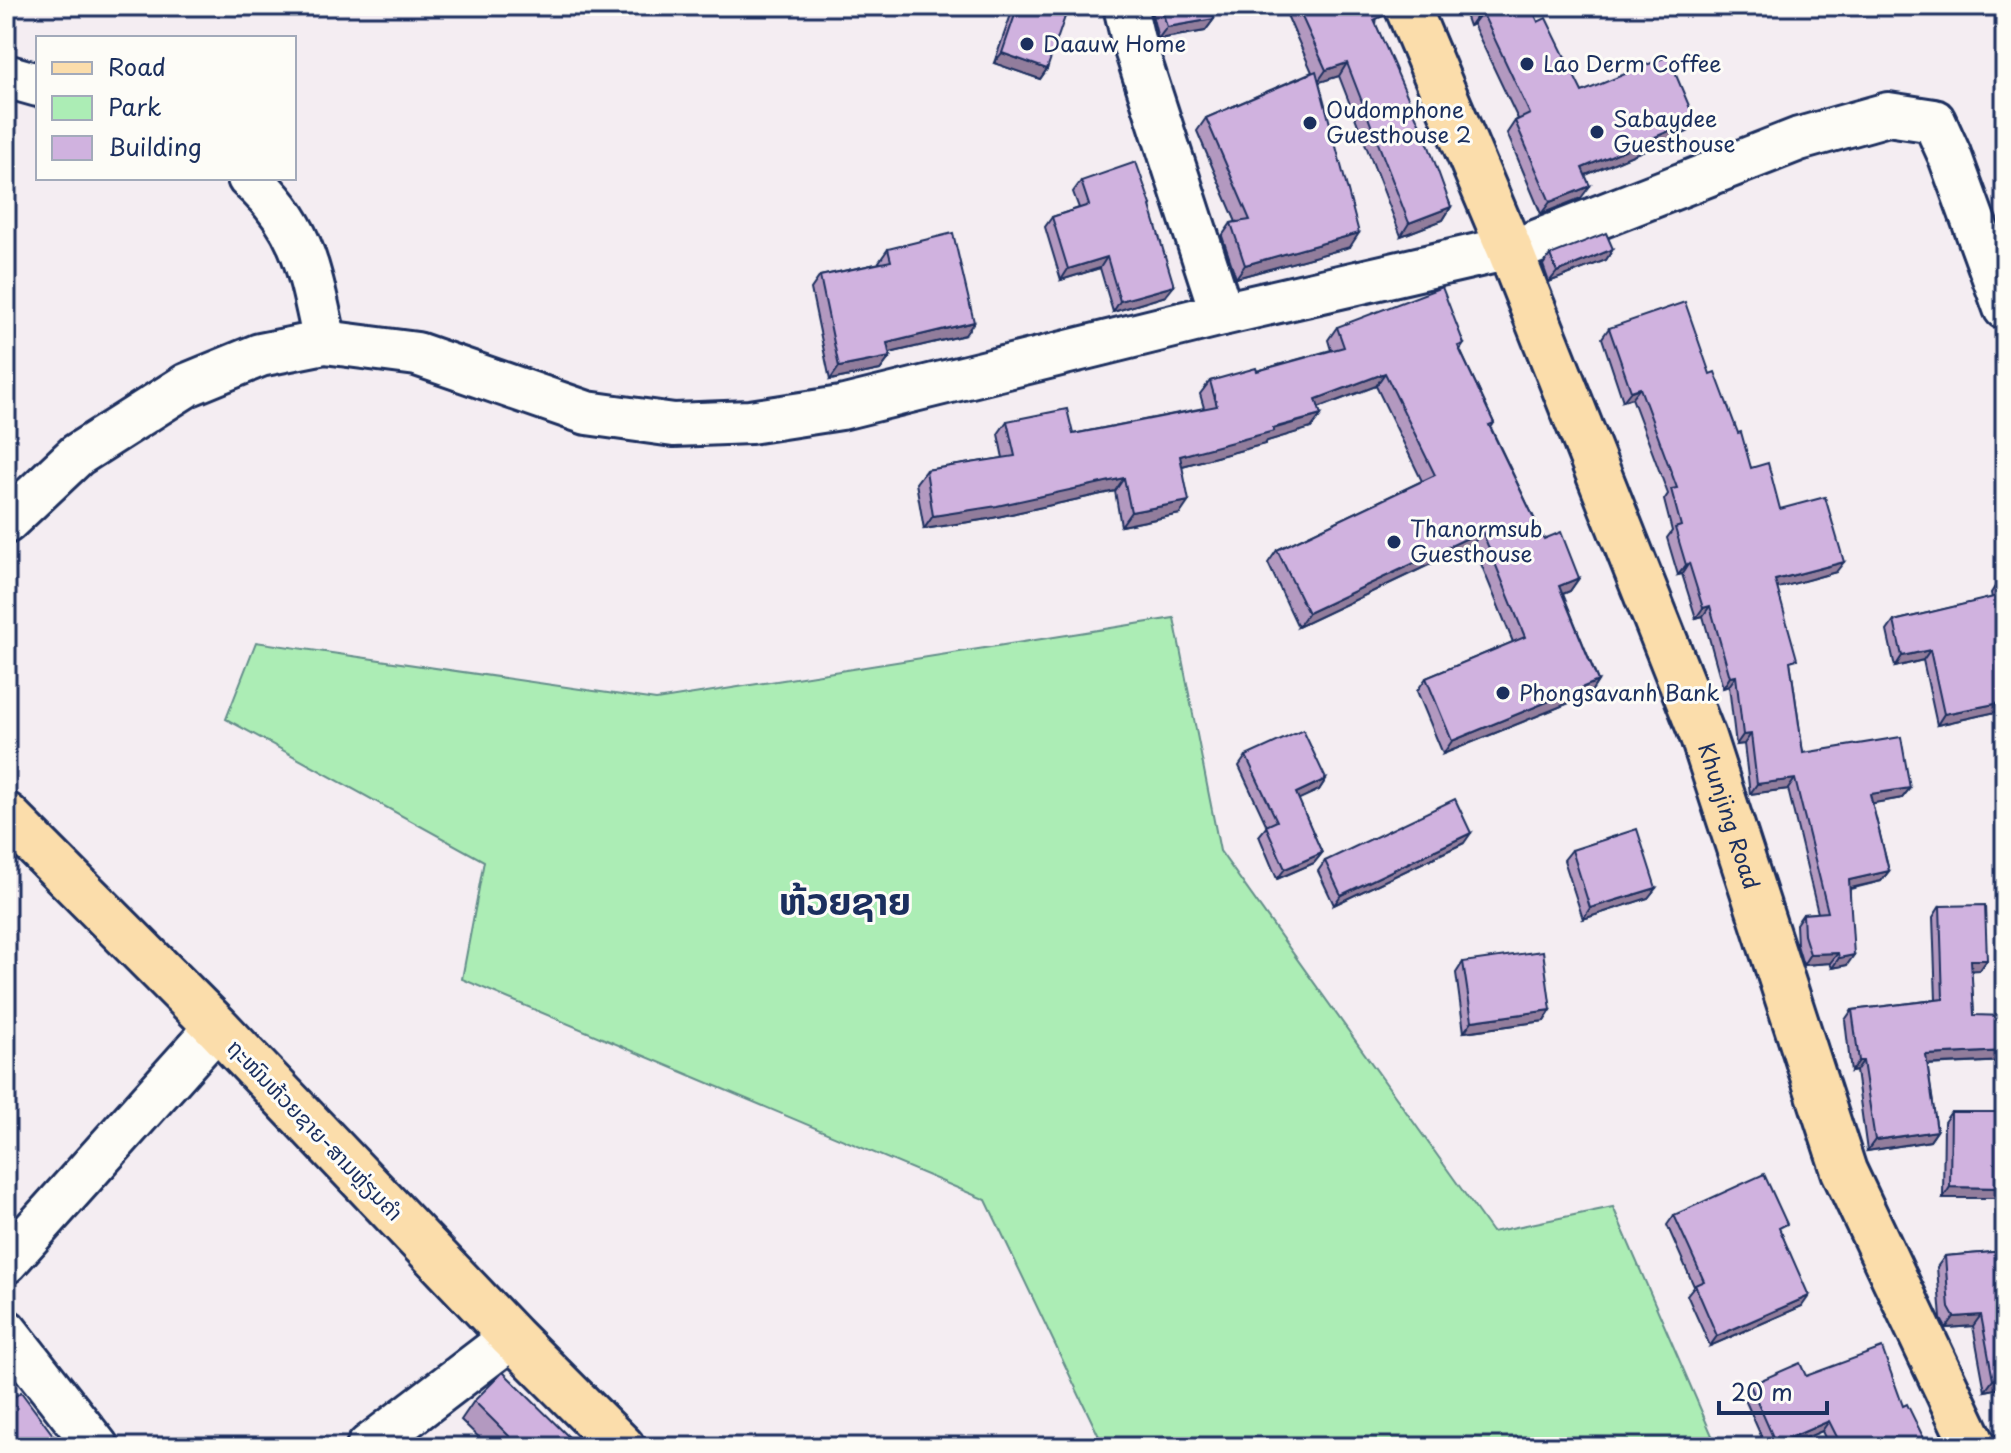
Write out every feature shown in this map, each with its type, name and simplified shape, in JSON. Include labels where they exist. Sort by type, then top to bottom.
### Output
[{"type":"main road","name":"Khunjing Road","points":[[1407,6],[1509,250],[1703,737],[1844,1171],[1974,1447]]},
{"type":"main road","name":"ຖະໜົນຫ້ວຍຊາຍ-ສາມຫຼ່ຽມຄຳ","points":[[6,815],[217,1027],[512,1337],[622,1447]]},
{"type":"street","points":[[1125,6],[1133,40],[1222,314]]},
{"type":"street","points":[[6,76],[36,84]]},
{"type":"street","points":[[6,522],[77,455],[187,385],[260,355],[325,342],[417,354],[587,413],[674,425],[750,422],[841,408],[1222,314],[1509,250],[1799,139],[1888,114],[1934,121],[2005,308]]},
{"type":"street","points":[[251,180],[267,194],[290,224],[308,264],[325,342]]},
{"type":"street","points":[[6,1262],[217,1027]]},
{"type":"street","points":[[6,1331],[97,1447]]},
{"type":"street","points":[[368,1447],[512,1337]]},
{"type":"green space","points":[[1174,618],[1220,851],[1492,1232],[1613,1207],[1717,1447],[1104,1447],[986,1200],[462,979],[484,861],[226,719],[256,642],[656,700]]},
{"type":"building","points":[[1018,6],[1068,8],[1047,69],[1002,53]]},
{"type":"building","points":[[1161,6],[1212,6],[1214,19],[1167,27]]},
{"type":"building","points":[[1297,6],[1378,6],[1383,16],[1374,20],[1427,141],[1451,207],[1409,223],[1347,63],[1326,70]]},
{"type":"building","points":[[1475,6],[1531,6],[1538,22],[1546,18],[1582,92],[1668,56],[1695,120],[1582,168],[1590,186],[1550,202],[1515,121],[1530,114],[1482,12],[1478,14]]},
{"type":"building","points":[[1316,71],[1359,233],[1245,265],[1231,223],[1250,220],[1206,118]]},
{"type":"building","points":[[1136,162],[1174,286],[1120,301],[1107,257],[1068,269],[1052,217],[1089,205],[1081,181]]},
{"type":"building","points":[[953,233],[974,322],[887,343],[890,357],[839,367],[820,276],[891,261],[888,249]]},
{"type":"building","points":[[1606,233],[1613,249],[1557,272],[1550,255]]},
{"type":"building","points":[[1442,287],[1464,344],[1458,346],[1494,423],[1489,425],[1544,539],[1561,532],[1579,578],[1559,586],[1598,681],[1452,741],[1426,678],[1525,637],[1482,531],[1308,613],[1277,550],[1435,475],[1385,373],[1316,399],[1321,415],[1180,456],[1189,501],[1131,512],[1124,478],[997,506],[933,516],[926,470],[1015,456],[1007,421],[1067,409],[1073,434],[1217,406],[1210,381],[1344,347],[1337,327]]},
{"type":"building","points":[[1685,302],[1710,374],[1715,372],[1738,433],[1741,432],[1751,468],[1768,463],[1780,509],[1825,497],[1844,562],[1775,580],[1797,659],[1790,661],[1803,753],[1901,737],[1910,788],[1870,794],[1889,871],[1849,880],[1854,955],[1839,958],[1838,953],[1810,954],[1804,935],[1803,914],[1828,912],[1795,779],[1757,784],[1751,734],[1743,735],[1736,676],[1730,677],[1710,606],[1703,608],[1675,528],[1681,526],[1671,489],[1677,488],[1640,388],[1631,391],[1609,328]]},
{"type":"building","points":[[2005,581],[2005,702],[1944,714],[1930,650],[1902,656],[1894,621],[2002,595],[1998,582]]},
{"type":"building","points":[[1303,730],[1326,779],[1296,793],[1322,853],[1285,869],[1266,826],[1277,821],[1246,756]]},
{"type":"building","points":[[1455,799],[1471,833],[1341,895],[1325,861]]},
{"type":"building","points":[[1637,829],[1656,888],[1590,908],[1572,850]]},
{"type":"building","points":[[1985,905],[1987,960],[1971,960],[1974,1015],[2005,1016],[2005,1051],[1926,1055],[1937,1131],[1875,1140],[1852,1010],[1943,999],[1940,906]]},
{"type":"building","points":[[1543,951],[1551,1010],[1472,1021],[1463,962]]},
{"type":"building","points":[[1951,1112],[2005,1112],[2005,1188],[1950,1187]]},
{"type":"building","points":[[1764,1174],[1787,1224],[1779,1228],[1809,1296],[1717,1336],[1695,1285],[1704,1281],[1674,1215]]},
{"type":"building","points":[[2005,1251],[2005,1377],[1993,1380],[1981,1315],[1954,1317],[1949,1308],[1945,1256]]},
{"type":"building","points":[[1882,1348],[1903,1406],[1907,1404],[1928,1447],[1842,1447],[1829,1421],[1776,1444],[1750,1385],[1800,1363],[1806,1376]]},
{"type":"building","points":[[503,1372],[579,1447],[520,1447],[474,1401]]},
{"type":"building","points":[[21,1392],[62,1447],[6,1447],[6,1403]]},
{"type":"place","name":"Daauw Home","points":[[1027,44]]},
{"type":"place","name":"Lao Derm Coffee","points":[[1527,64]]},
{"type":"place","name":"Oudomphone Guesthouse 2","points":[[1310,123]]},
{"type":"place","name":"Sabaydee Guesthouse","points":[[1597,132]]},
{"type":"place","name":"Thanormsub Guesthouse","points":[[1394,542]]},
{"type":"place","name":"Phongsavanh Bank","points":[[1503,693]]},
{"type":"district","name":"ຫ້ວຍຊາຍ","points":[[845,902]]}]
